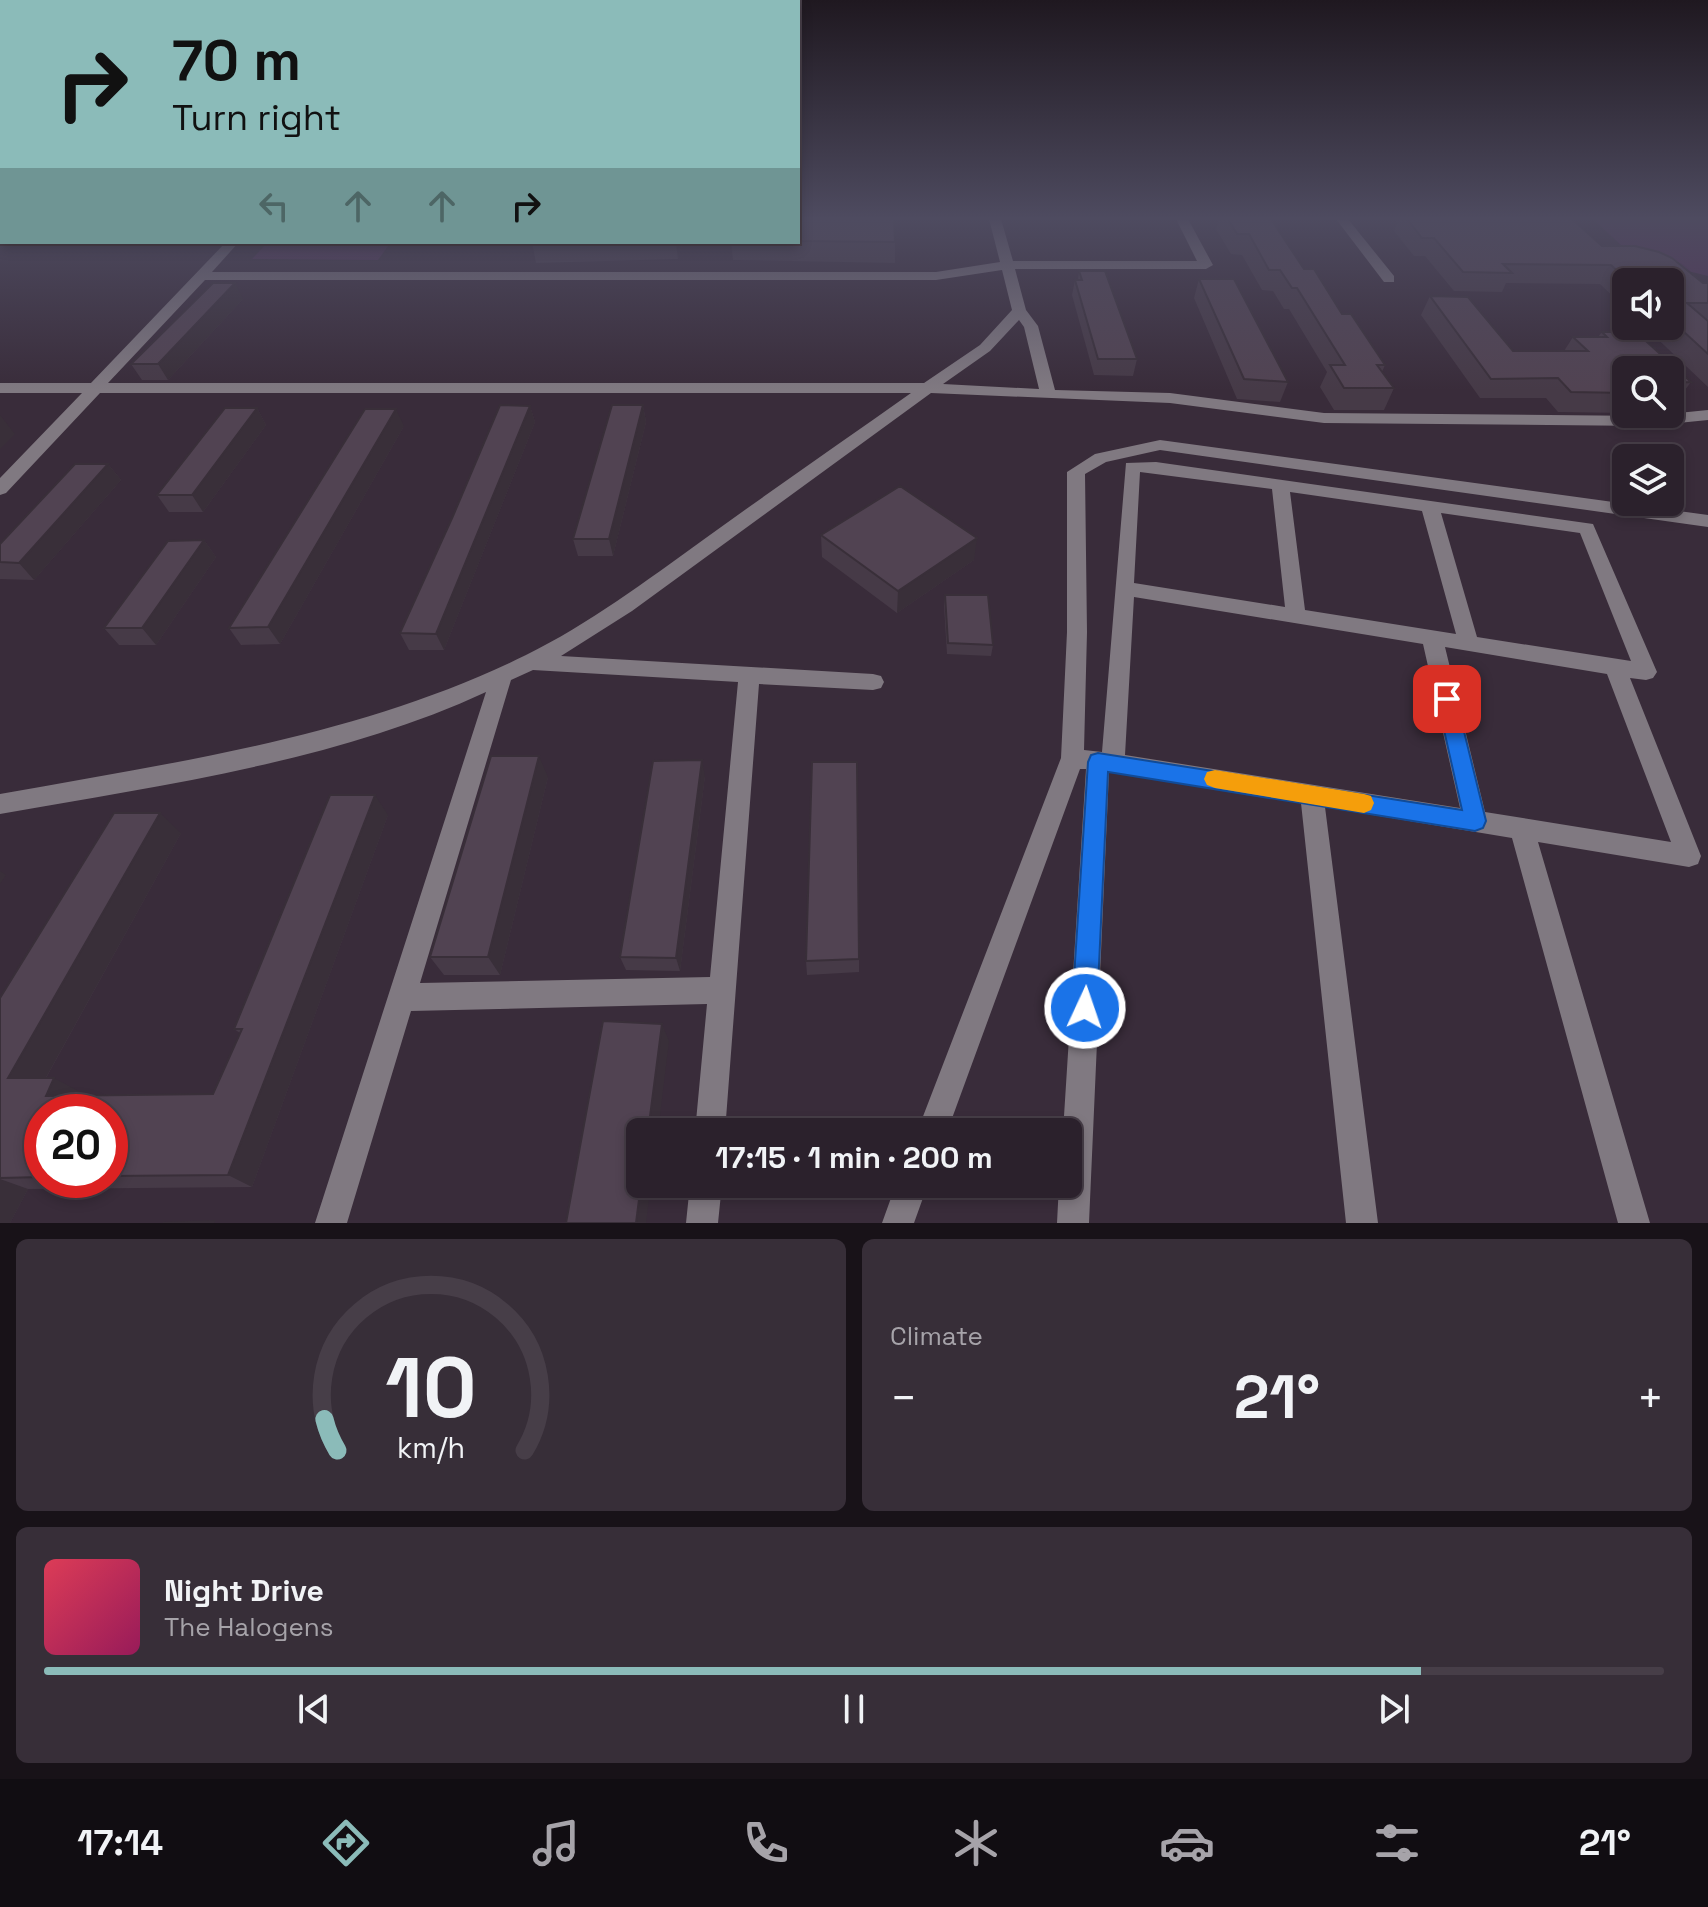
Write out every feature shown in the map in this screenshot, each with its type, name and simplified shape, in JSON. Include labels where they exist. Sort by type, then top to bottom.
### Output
[{"type":"street","points":[[0,489],[203,276]]},
{"type":"street","points":[[1008,276],[1019,311],[1031,326],[1048,394]]},
{"type":"street","points":[[0,804],[245,758],[393,717],[532,662],[664,577],[985,348],[1019,311]]},
{"type":"street","points":[[0,388],[927,388],[1170,398],[1324,418],[1648,421],[1708,415]]},
{"type":"street","points":[[938,1118],[1094,761],[1077,632],[1076,472],[1101,458],[1160,445],[1708,521]]},
{"type":"street","points":[[1073,1223],[1094,761],[1124,588],[1132,467],[1156,467],[1587,528],[1646,672],[1124,588]]},
{"type":"street","points":[[1280,485],[1296,615]]},
{"type":"street","points":[[1430,506],[1469,644]]},
{"type":"street","points":[[1432,638],[1475,821]]},
{"type":"street","points":[[532,662],[873,682]]},
{"type":"street","points":[[1094,761],[1689,856],[1615,667]]},
{"type":"street","points":[[331,1223],[502,675]]},
{"type":"street","points":[[711,1118],[749,675]]},
{"type":"street","points":[[1312,795],[1362,1223]]},
{"type":"street","points":[[1522,829],[1634,1223]]},
{"type":"street","points":[[402,997],[722,990]]},
{"type":"street","points":[[702,1223],[705,1198]]},
{"type":"street","points":[[898,1223],[907,1198]]},
{"type":"building","points":[[1081,276],[1107,276],[1137,359],[1098,359],[1075,280],[1082,280]]},
{"type":"building","points":[[1284,276],[1318,276],[1342,314],[1351,314],[1385,365],[1377,365],[1394,388],[1344,388],[1330,365],[1345,365],[1297,288],[1292,288]]},
{"type":"building","points":[[1684,276],[1694,276],[1708,283],[1708,303],[1687,303],[1708,321],[1708,354],[1684,332]]},
{"type":"building","points":[[1199,279],[1234,279],[1288,382],[1244,379]]},
{"type":"building","points":[[213,283],[235,283],[158,364],[131,364]]},
{"type":"building","points":[[1430,296],[1468,297],[1513,351],[1588,351],[1573,337],[1607,337],[1602,332],[1612,332],[1612,340],[1645,340],[1662,356],[1612,356],[1612,393],[1571,392],[1558,378],[1491,379]]},
{"type":"building","points":[[500,405],[530,406],[436,634],[400,633],[453,516]]},
{"type":"building","points":[[612,405],[643,405],[609,539],[573,539]]},
{"type":"building","points":[[225,408],[257,408],[192,495],[157,495]]},
{"type":"building","points":[[365,409],[396,409],[268,627],[229,628]]},
{"type":"building","points":[[75,464],[108,464],[19,563],[0,562],[0,544]]},
{"type":"building","points":[[900,486],[977,538],[898,591],[821,535]]},
{"type":"building","points":[[204,540],[142,628],[104,628],[168,541]]},
{"type":"building","points":[[945,595],[988,595],[993,645],[948,643]]},
{"type":"building","points":[[491,756],[539,756],[488,957],[430,957]]},
{"type":"building","points":[[702,760],[676,958],[620,957],[653,761]]},
{"type":"building","points":[[812,762],[857,762],[859,959],[806,961]]},
{"type":"building","points":[[330,795],[375,795],[228,1175],[128,1176],[128,1095],[213,1094],[242,1029],[234,1029]]},
{"type":"building","points":[[114,813],[160,813],[8,1078],[54,1078],[47,1094],[24,1094],[24,1177],[0,1178],[0,998]]},
{"type":"building","points":[[603,1021],[662,1024],[650,1118],[626,1118],[626,1198],[639,1198],[636,1223],[566,1223]]},
{"type":"building","points":[[214,1221],[213,1223],[163,1223]]},
{"type":"slow traffic","points":[[1215,779],[1364,803]]},
{"type":"route","points":[[1085,1008],[1098,762],[1475,821],[1447,699]]}]
